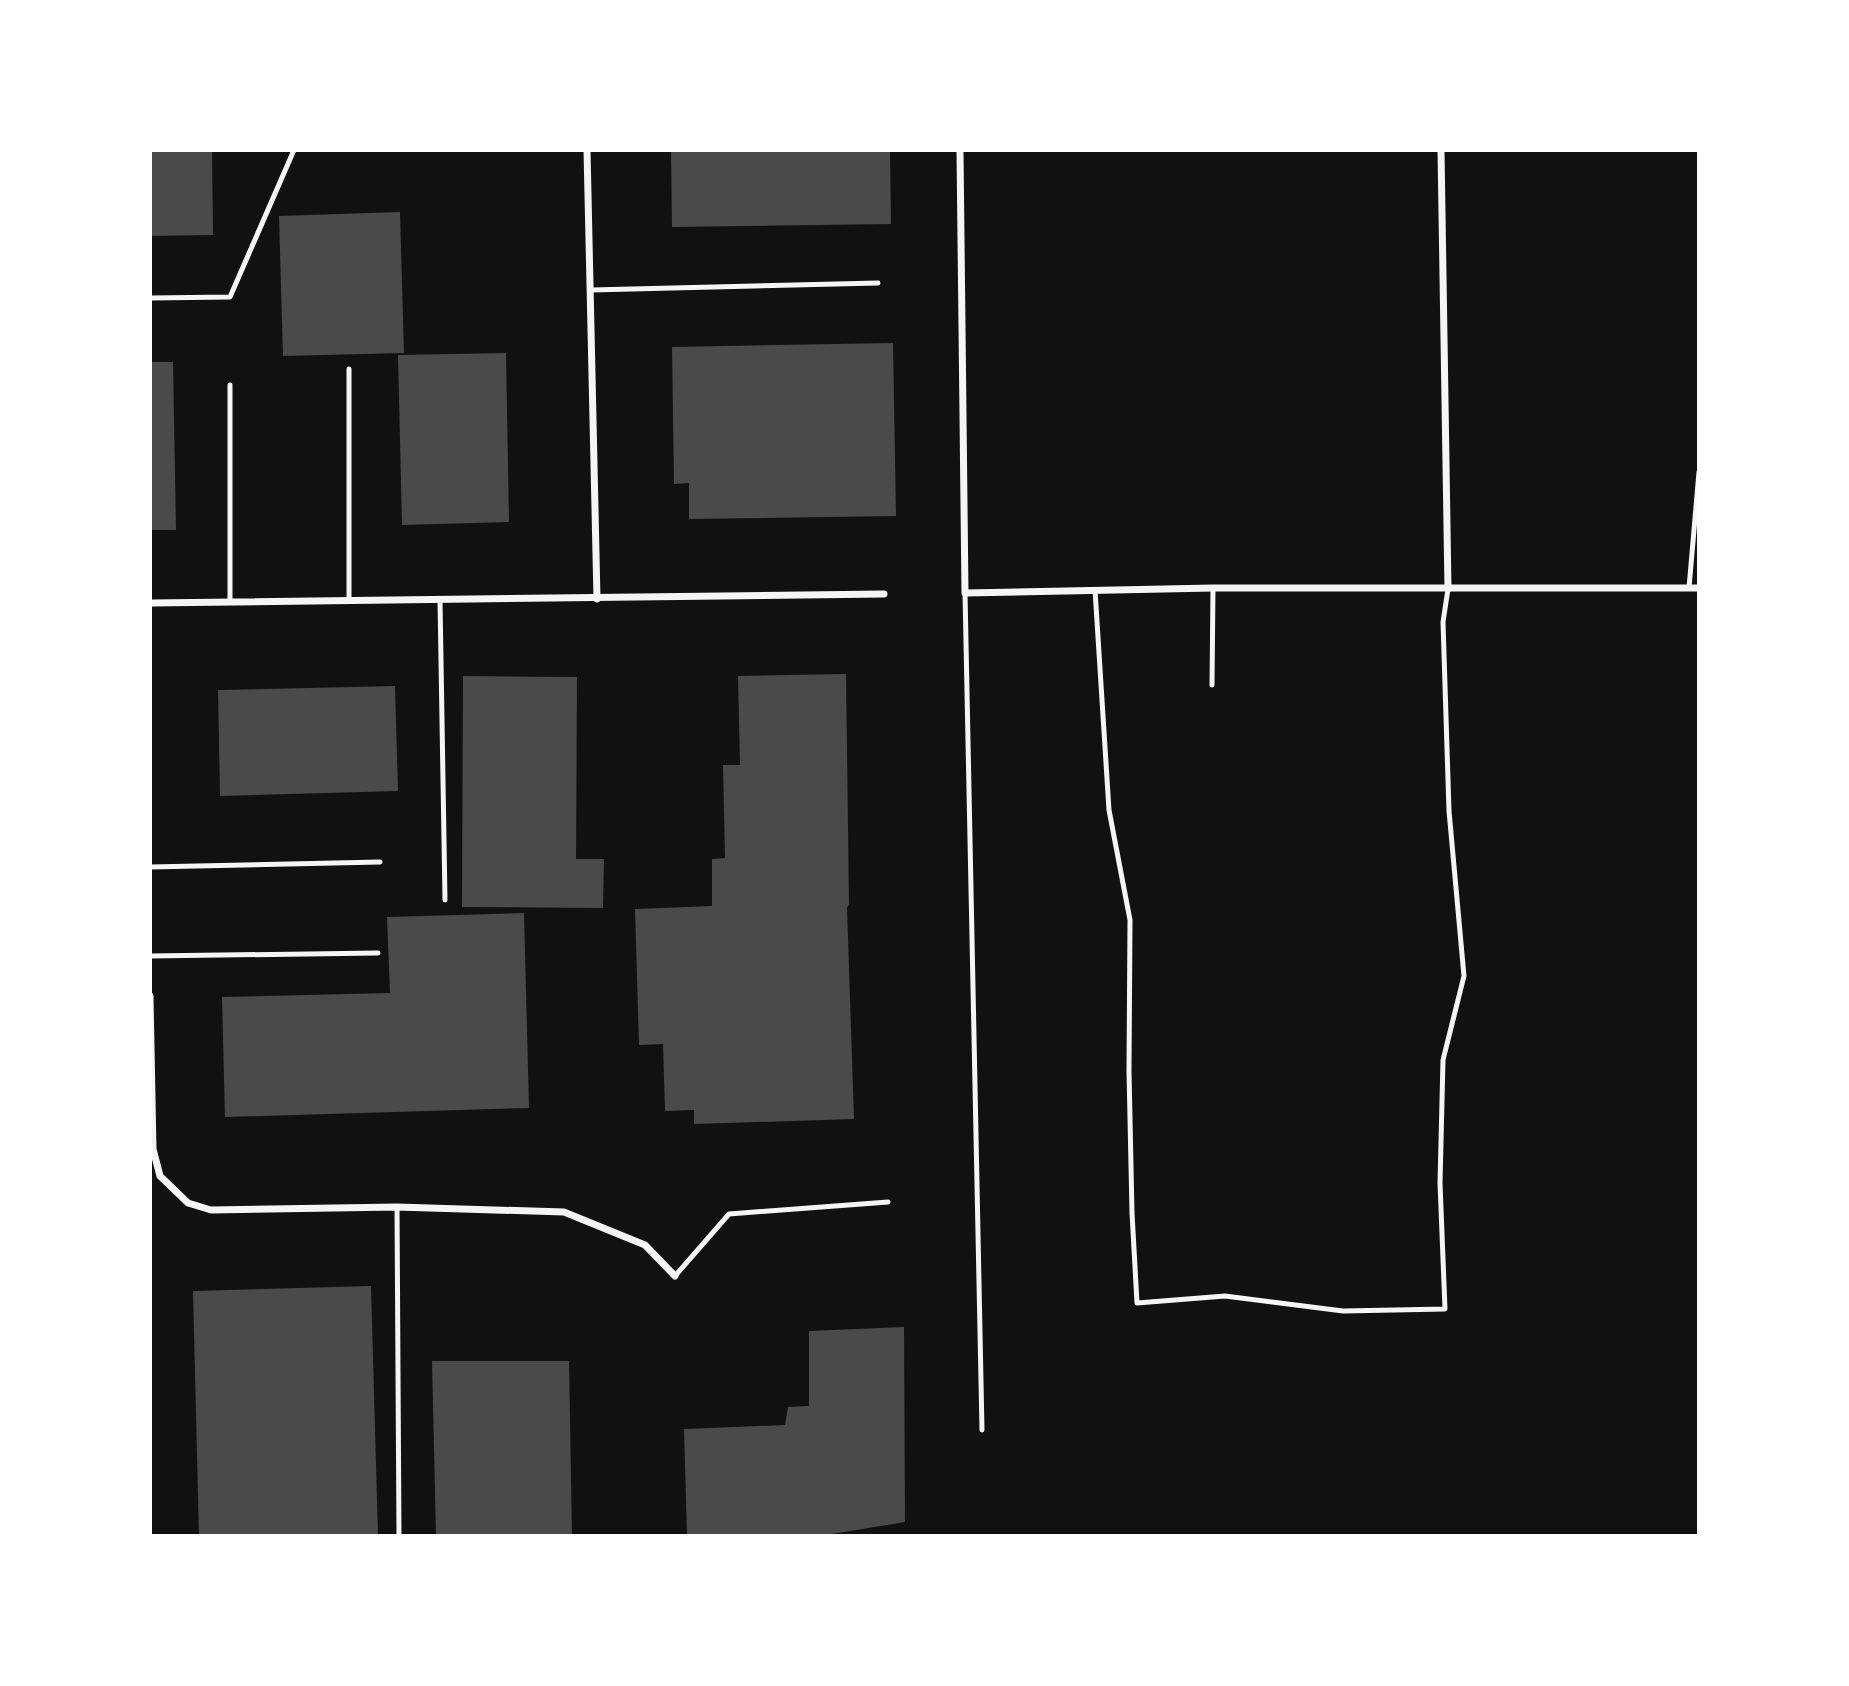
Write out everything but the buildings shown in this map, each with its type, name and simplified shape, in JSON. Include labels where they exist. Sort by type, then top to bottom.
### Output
[{"type":"street","points":[[587,150],[597,599]]},
{"type":"street","points":[[960,150],[965,593],[1213,588],[1699,588]]},
{"type":"street","points":[[1441,150],[1448,589]]},
{"type":"street","points":[[150,603],[884,594]]},
{"type":"street","points":[[150,996],[153,1149],[160,1176],[188,1203],[211,1210],[397,1207],[564,1212],[645,1245],[675,1276]]},
{"type":"lane","points":[[150,298],[230,297],[294,150]]},
{"type":"lane","points":[[591,290],[878,283]]},
{"type":"lane","points":[[349,369],[349,601]]},
{"type":"lane","points":[[230,385],[230,602]]},
{"type":"lane","points":[[1689,588],[1699,472]]},
{"type":"lane","points":[[1212,685],[1213,588]]},
{"type":"lane","points":[[1095,590],[1109,810],[1130,920],[1131,1174],[1137,1303],[1225,1296],[1343,1311],[1445,1309],[1440,1183],[1443,1060],[1464,976],[1449,811],[1443,622],[1448,589]]},
{"type":"lane","points":[[965,593],[982,1430]]},
{"type":"lane","points":[[440,600],[445,900]]},
{"type":"lane","points":[[150,867],[380,862]]},
{"type":"lane","points":[[150,956],[377,953]]},
{"type":"lane","points":[[675,1276],[729,1214],[888,1202]]},
{"type":"lane","points":[[397,1207],[399,1535]]}]
